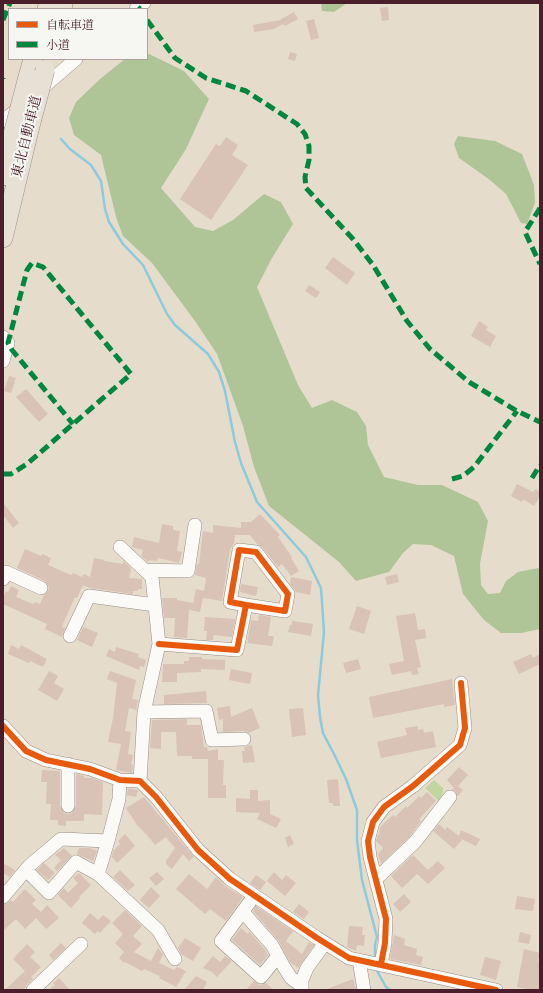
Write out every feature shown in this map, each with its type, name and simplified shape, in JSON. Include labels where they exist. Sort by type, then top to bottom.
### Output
[{"type":"highway","name":"東北自動車道","points":[[3,176],[8,128],[38,66]]},
{"type":"highway","name":"東北自動車道","points":[[3,238],[30,126],[38,66]]},
{"type":"street","points":[[8,128],[75,60]]},
{"type":"street","points":[[3,337],[8,343],[3,361]]},
{"type":"street","points":[[145,570],[188,572],[195,525]]},
{"type":"street","points":[[120,547],[152,577],[159,644],[144,712],[140,781]]},
{"type":"street","points":[[239,550],[256,552],[288,594],[285,611],[246,606],[230,602],[239,550]]},
{"type":"street","points":[[3,579],[6,572],[41,588]]},
{"type":"street","points":[[70,636],[90,596],[155,605]]},
{"type":"street","points":[[159,644],[237,650],[246,606]]},
{"type":"street","points":[[381,964],[385,943],[386,919],[370,857],[368,841],[373,822],[384,808],[413,786],[460,745],[465,728],[461,683]]},
{"type":"street","points":[[144,712],[206,710],[212,740],[244,739]]},
{"type":"street","points":[[3,726],[26,751],[46,760],[90,769],[120,780],[140,781],[156,797],[198,850],[230,879],[325,944],[349,958],[496,990]]},
{"type":"street","points":[[68,764],[68,806]]},
{"type":"street","points":[[98,874],[119,799],[120,780]]},
{"type":"street","points":[[376,879],[415,842],[450,797]]},
{"type":"street","points":[[3,897],[26,870],[61,839],[108,841]]},
{"type":"street","points":[[26,870],[49,893],[76,862],[98,874],[158,930],[175,959]]},
{"type":"street","points":[[254,896],[221,941],[261,977],[278,956]]},
{"type":"street","points":[[243,912],[272,945],[292,978],[302,988]]},
{"type":"street","points":[[33,990],[81,944]]},
{"type":"street","points":[[302,988],[302,980],[307,968],[325,944]]},
{"type":"street","points":[[359,960],[364,990]]},
{"type":"street","points":[[442,978],[453,990]]},
{"type":"green space","points":[[321,3],[347,3],[334,12],[322,11]]},
{"type":"green space","points":[[148,53],[184,71],[209,99],[186,149],[161,188],[195,227],[213,231],[233,220],[264,194],[281,202],[293,224],[272,258],[257,287],[298,385],[312,408],[332,400],[357,412],[366,426],[368,445],[384,477],[418,485],[442,485],[478,502],[488,521],[480,564],[481,585],[488,594],[500,593],[506,581],[518,572],[538,568],[540,570],[540,629],[521,633],[501,633],[484,620],[463,594],[454,556],[431,545],[413,544],[403,553],[389,572],[356,581],[339,562],[269,506],[254,467],[243,426],[217,354],[195,321],[152,263],[123,236],[116,217],[101,155],[74,135],[69,118],[76,102],[100,79],[124,60],[148,60]]},
{"type":"green space","points":[[458,136],[495,141],[522,154],[534,185],[535,203],[527,224],[521,223],[506,194],[490,180],[459,158],[454,144]]},
{"type":"green space","points":[[434,780],[443,788],[441,803],[425,788]]},
{"type":"building","points":[[388,7],[389,20],[382,21],[380,8]]},
{"type":"building","points":[[294,12],[298,19],[285,26],[283,24],[274,29],[254,32],[253,25],[281,20]]},
{"type":"building","points":[[314,19],[319,38],[311,40],[306,21]]},
{"type":"building","points":[[290,52],[297,54],[295,61],[288,59]]},
{"type":"building","points":[[226,137],[238,145],[232,155],[248,165],[211,220],[180,199],[216,144],[220,146]]},
{"type":"building","points":[[333,257],[355,273],[347,285],[325,268]]},
{"type":"building","points":[[309,285],[320,292],[316,298],[305,291]]},
{"type":"building","points":[[479,321],[488,327],[486,330],[496,336],[490,347],[471,336]]},
{"type":"building","points":[[9,376],[16,378],[11,393],[4,391]]},
{"type":"building","points":[[26,389],[48,414],[39,422],[16,397]]},
{"type":"building","points":[[517,484],[533,492],[535,489],[540,492],[540,496],[534,506],[523,499],[522,502],[511,496]]},
{"type":"building","points":[[3,503],[19,523],[13,528],[3,515]]},
{"type":"building","points":[[260,514],[280,535],[278,537],[292,557],[291,558],[299,571],[291,576],[282,564],[278,567],[250,535],[235,535],[234,544],[230,549],[222,601],[203,598],[200,612],[189,610],[187,638],[174,637],[175,618],[164,618],[162,598],[177,598],[177,600],[193,603],[196,589],[204,591],[206,578],[195,575],[197,564],[199,564],[203,531],[213,533],[213,525],[241,528],[241,522],[251,522]]},
{"type":"building","points":[[162,524],[173,526],[173,530],[180,531],[177,551],[182,552],[179,563],[158,558],[157,561],[149,560],[148,562],[141,556],[143,550],[132,547],[134,537],[159,543]]},
{"type":"building","points":[[25,549],[41,556],[42,554],[51,558],[48,565],[71,575],[73,573],[82,577],[84,574],[90,577],[94,558],[123,564],[123,561],[131,568],[129,578],[142,579],[142,589],[133,591],[133,594],[89,588],[83,585],[77,598],[75,597],[63,624],[62,627],[65,628],[62,637],[45,629],[47,624],[3,604],[3,598],[6,591],[8,592],[11,586],[19,590],[16,597],[33,604],[35,602],[40,604],[44,595],[48,591],[49,587],[45,581],[17,568]]},
{"type":"building","points":[[397,574],[399,582],[387,585],[385,577]]},
{"type":"building","points":[[291,577],[312,581],[310,595],[296,592],[290,584]]},
{"type":"building","points":[[241,584],[258,587],[256,596],[240,592]]},
{"type":"building","points":[[357,606],[371,611],[364,634],[349,629]]},
{"type":"building","points":[[415,613],[418,630],[425,629],[426,638],[415,640],[421,667],[417,668],[419,674],[412,675],[411,671],[392,675],[389,664],[404,661],[396,616]]},
{"type":"building","points":[[259,615],[271,617],[268,636],[274,636],[272,646],[247,643],[251,620],[258,621]]},
{"type":"building","points":[[205,617],[235,619],[232,637],[214,635],[213,640],[206,640],[207,631],[204,631]]},
{"type":"building","points":[[292,621],[313,624],[311,636],[288,632],[290,625],[292,625]]},
{"type":"building","points":[[83,627],[98,633],[92,647],[77,640]]},
{"type":"building","points":[[11,645],[19,649],[21,645],[47,659],[43,667],[8,654]]},
{"type":"building","points":[[116,647],[139,654],[138,657],[146,660],[144,667],[140,666],[139,670],[106,656],[109,649],[115,652]]},
{"type":"building","points":[[531,654],[533,658],[540,654],[540,664],[519,674],[513,662]]},
{"type":"building","points":[[189,657],[225,660],[225,670],[201,669],[201,672],[177,673],[177,682],[162,682],[163,664],[184,664],[184,661],[189,661]]},
{"type":"building","points":[[358,659],[361,669],[346,673],[343,663]]},
{"type":"building","points":[[231,669],[252,673],[250,684],[229,680]]},
{"type":"building","points":[[49,671],[58,676],[54,683],[64,689],[57,701],[38,690]]},
{"type":"building","points":[[110,671],[136,680],[132,699],[138,700],[136,710],[129,708],[125,731],[131,732],[128,754],[133,755],[131,764],[133,765],[132,773],[116,770],[121,744],[108,742],[113,718],[117,683],[107,679]]},
{"type":"building","points":[[452,679],[455,705],[444,707],[444,704],[373,718],[369,697]]},
{"type":"building","points":[[206,691],[207,703],[164,704],[164,695]]},
{"type":"building","points":[[230,706],[231,717],[252,708],[260,728],[249,733],[244,731],[223,732],[223,719],[219,720],[217,708]]},
{"type":"building","points":[[303,708],[306,735],[292,737],[289,709]]},
{"type":"building","points":[[187,719],[187,725],[201,725],[204,747],[207,747],[208,751],[218,749],[218,760],[224,760],[223,785],[226,785],[226,798],[208,798],[208,759],[192,759],[192,756],[177,756],[176,732],[161,732],[161,749],[150,748],[152,720]]},
{"type":"building","points":[[418,726],[418,730],[423,729],[424,733],[433,731],[436,747],[381,758],[377,742],[407,735],[405,728]]},
{"type":"building","points":[[252,745],[255,762],[243,763],[242,751],[245,751],[244,747]]},
{"type":"building","points":[[459,767],[468,775],[458,786],[463,790],[458,796],[455,791],[452,790],[454,788],[447,780]]},
{"type":"building","points":[[42,770],[60,771],[60,806],[64,813],[68,814],[72,813],[76,806],[76,774],[84,776],[84,778],[92,778],[103,782],[102,815],[84,814],[84,821],[66,821],[66,826],[58,825],[58,820],[50,820],[51,804],[46,804],[47,782],[41,782]]},
{"type":"building","points":[[338,779],[340,806],[333,806],[333,803],[329,803],[327,780]]},
{"type":"building","points":[[128,788],[138,790],[136,797],[127,795]]},
{"type":"building","points":[[250,790],[258,790],[258,801],[270,800],[270,814],[281,819],[276,828],[257,819],[260,813],[236,812],[236,798],[250,799]]},
{"type":"building","points":[[427,792],[436,801],[419,819],[421,821],[409,837],[381,864],[378,854],[383,848],[376,841],[380,833],[380,827],[393,815],[395,817],[406,806],[407,808],[419,796],[421,798]]},
{"type":"building","points":[[144,797],[194,857],[189,861],[183,854],[172,869],[166,864],[166,861],[175,848],[166,837],[155,845],[137,825],[126,808]]},
{"type":"building","points":[[439,824],[445,830],[447,827],[459,836],[461,830],[480,839],[476,846],[461,839],[462,840],[454,849],[433,831]]},
{"type":"building","points":[[125,834],[135,846],[117,863],[112,857],[113,851],[120,844],[118,841]]},
{"type":"building","points":[[290,835],[294,844],[288,847],[285,838]]},
{"type":"building","points":[[64,848],[72,856],[57,871],[54,868],[61,860],[55,855]]},
{"type":"building","points":[[79,848],[90,848],[97,851],[93,861],[77,854]]},
{"type":"building","points":[[413,855],[428,870],[438,861],[445,868],[428,884],[417,874],[402,888],[391,876]]},
{"type":"building","points":[[3,863],[15,870],[10,877],[3,873]]},
{"type":"building","points":[[44,863],[55,873],[48,880],[37,870]]},
{"type":"building","points":[[120,870],[135,885],[128,891],[113,877]]},
{"type":"building","points":[[157,872],[164,879],[156,886],[149,878]]},
{"type":"building","points":[[274,872],[282,880],[286,875],[296,883],[285,896],[267,881]]},
{"type":"building","points":[[79,873],[91,885],[71,908],[58,895],[64,888],[68,893],[78,883],[73,878]]},
{"type":"building","points":[[189,874],[207,889],[216,877],[225,886],[243,897],[226,921],[210,909],[205,914],[176,889]]},
{"type":"building","points":[[256,875],[266,882],[260,890],[250,883]]},
{"type":"building","points":[[151,887],[160,896],[149,908],[140,900]]},
{"type":"building","points":[[25,889],[36,900],[32,904],[41,912],[47,905],[59,918],[46,929],[36,918],[25,929],[16,919],[3,931],[3,905],[11,900],[13,902]]},
{"type":"building","points":[[404,894],[411,902],[400,912],[393,904]]},
{"type":"building","points":[[517,896],[535,899],[533,911],[515,909]]},
{"type":"building","points":[[299,904],[309,912],[304,919],[293,912]]},
{"type":"building","points":[[256,906],[293,931],[286,941],[302,954],[309,942],[314,945],[298,968],[290,962],[278,940],[253,911]]},
{"type":"building","points":[[125,910],[142,926],[133,936],[142,944],[134,952],[151,961],[158,948],[163,955],[159,963],[174,970],[177,967],[186,971],[176,987],[159,978],[160,976],[144,969],[142,971],[125,962],[124,963],[119,958],[124,952],[115,943],[123,934],[112,923]]},
{"type":"building","points":[[90,913],[98,920],[103,915],[111,921],[100,933],[98,931],[95,934],[82,923]]},
{"type":"building","points":[[349,926],[363,927],[362,935],[365,935],[364,946],[357,945],[356,951],[347,947]]},
{"type":"building","points":[[241,928],[248,934],[249,931],[268,955],[260,965],[232,940]]},
{"type":"building","points":[[520,932],[531,935],[529,944],[518,942]]},
{"type":"building","points":[[394,935],[405,939],[404,945],[417,949],[416,955],[423,957],[421,965],[390,959]]},
{"type":"building","points":[[185,938],[201,948],[193,961],[181,954],[178,948]]},
{"type":"building","points":[[61,943],[66,948],[53,960],[49,955]]},
{"type":"building","points":[[27,944],[35,952],[30,957],[41,967],[31,977],[33,979],[27,984],[24,990],[5,990],[25,971],[13,959]]},
{"type":"building","points":[[524,949],[540,953],[538,961],[540,962],[540,990],[517,987]]},
{"type":"building","points":[[213,956],[220,962],[225,956],[232,961],[217,977],[212,972],[203,968]]},
{"type":"building","points":[[485,957],[501,961],[496,980],[480,975]]},
{"type":"building","points":[[196,976],[207,982],[203,990],[184,990]]},
{"type":"building","points":[[59,978],[70,990],[49,990],[55,985],[53,983]]},
{"type":"building","points":[[353,979],[356,990],[327,990],[327,989]]},
{"type":"building","points":[[254,981],[260,985],[266,983],[274,990],[246,990]]},
{"type":"waterway","points":[[61,139],[70,149],[91,165],[101,181],[105,209],[109,222],[123,244],[143,265],[167,314],[175,325],[208,354],[219,372],[225,391],[235,442],[241,463],[257,502],[306,557],[321,588],[324,632],[318,695],[320,717],[323,733],[346,779],[357,810],[357,840],[362,880],[377,937],[375,955]]},
{"type":"waterway","points":[[376,969],[386,987],[390,990]]},
{"type":"marked path","points":[[3,20],[10,3]]},
{"type":"marked path","points":[[148,21],[175,58],[206,78],[246,91],[297,124],[305,134],[309,146],[309,160],[305,177],[306,188],[353,239],[373,265],[407,321],[430,349],[469,382],[517,411],[540,422]]},
{"type":"marked path","points":[[540,208],[525,232],[540,264]]},
{"type":"marked path","points":[[3,474],[11,474],[27,464],[131,374],[43,267],[32,263],[27,270],[8,343],[12,350],[73,424]]},
{"type":"marked path","points":[[452,479],[463,476],[474,467],[517,411]]},
{"type":"marked path","points":[[532,478],[540,465]]},
{"type":"cycle path","points":[[159,644],[237,650],[246,605],[230,602],[239,550],[256,552],[288,594],[285,611],[246,605]]},
{"type":"cycle path","points":[[381,964],[385,943],[386,919],[370,857],[368,841],[373,822],[384,807],[413,786],[460,745],[465,728],[461,683]]},
{"type":"cycle path","points":[[3,726],[26,751],[46,760],[90,769],[120,780],[140,781],[156,797],[198,850],[230,879],[349,958],[496,990]]}]
